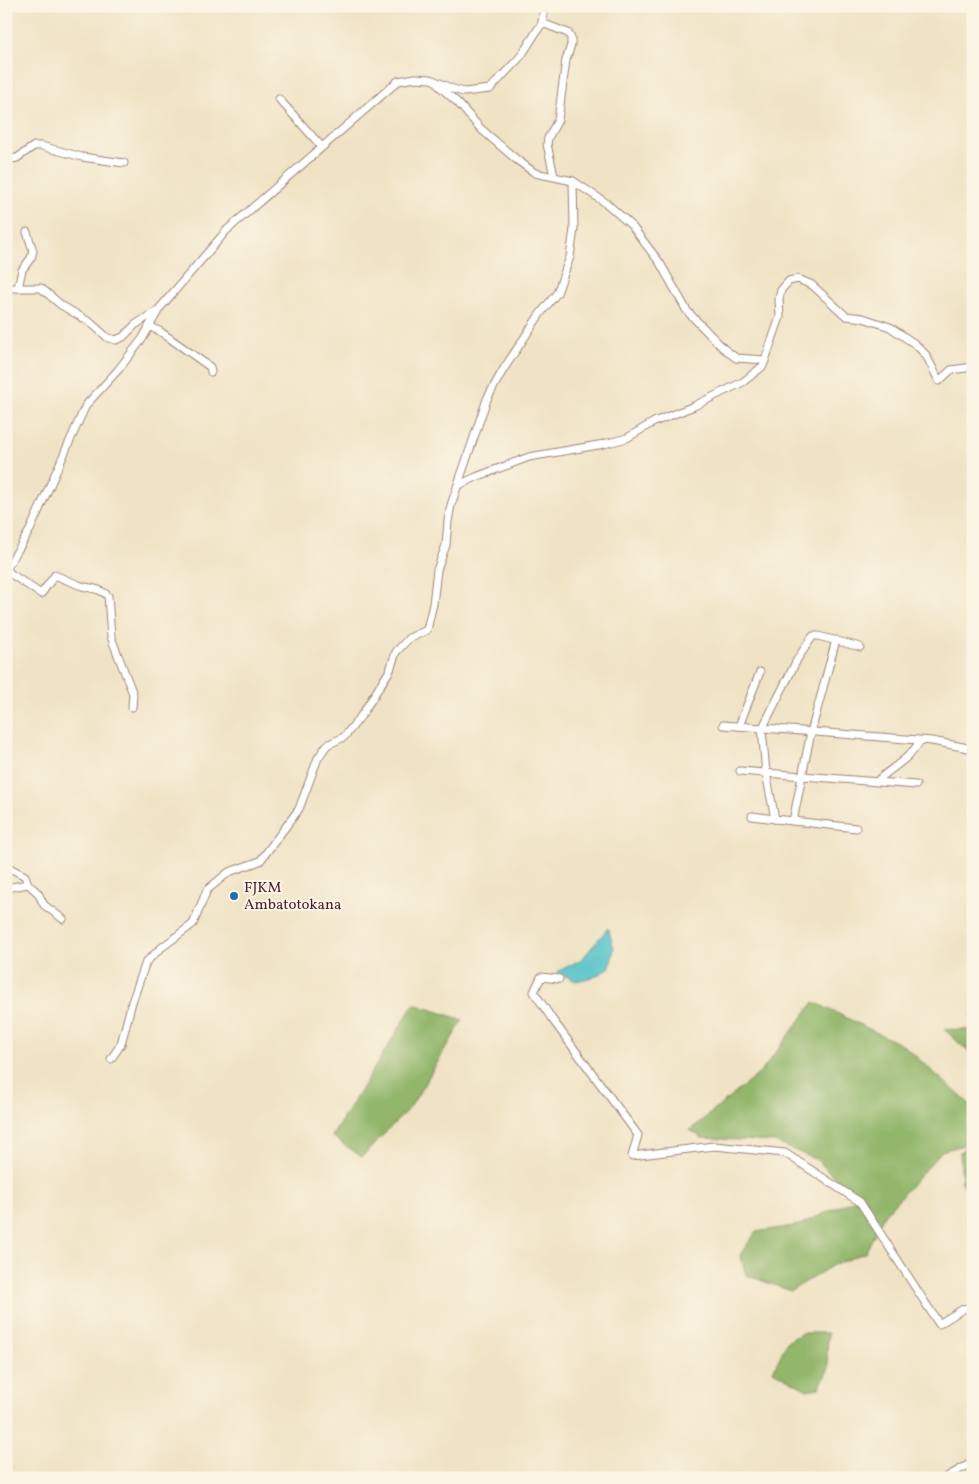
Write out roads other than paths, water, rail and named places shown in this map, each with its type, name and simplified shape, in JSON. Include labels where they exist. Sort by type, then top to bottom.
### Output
[{"type":"street","points":[[132,707],[133,694],[111,637],[108,596],[97,588],[82,586],[55,575],[41,594],[7,574],[8,566],[30,530],[86,405],[118,370],[150,326],[159,309],[227,230],[322,147],[398,81],[415,78],[431,79],[464,92],[490,89],[521,56],[542,23],[544,6]]},
{"type":"street","points":[[542,23],[568,33],[571,38],[558,120],[548,138],[547,144],[554,176]]},
{"type":"street","points":[[431,79],[458,103],[481,129],[517,160],[535,173],[573,181],[606,204],[631,225],[660,263],[687,311],[723,348],[736,358],[765,360]]},
{"type":"street","points":[[279,99],[322,147]]},
{"type":"street","points":[[6,160],[17,158],[34,146],[41,146],[82,157],[124,163]]},
{"type":"street","points":[[111,1059],[121,1044],[132,1002],[146,962],[161,948],[194,924],[207,890],[229,872],[260,861],[299,809],[318,758],[327,745],[344,737],[361,716],[390,670],[396,652],[408,638],[427,630],[433,604],[437,570],[446,545],[449,513],[487,399],[503,370],[540,314],[557,293],[570,257],[574,230],[573,181]]},
{"type":"street","points":[[18,288],[22,270],[33,251],[27,232]]},
{"type":"street","points":[[459,485],[529,457],[604,444],[627,438],[654,422],[694,406],[743,382],[763,366],[780,317],[779,299],[781,290],[789,281],[798,279],[812,285],[846,316],[863,318],[890,327],[915,344],[926,355],[939,381],[951,370],[973,367]]},
{"type":"street","points":[[6,286],[41,288],[62,305],[91,323],[108,338],[116,340],[123,337],[135,325],[159,309]]},
{"type":"street","points":[[150,326],[205,363],[210,367],[211,372]]},
{"type":"street","points":[[775,819],[766,774],[762,729],[798,658],[813,636],[860,646]]},
{"type":"street","points":[[793,822],[811,732],[836,640]]},
{"type":"street","points":[[739,726],[760,672]]},
{"type":"street","points":[[723,725],[920,740],[973,749]]},
{"type":"street","points":[[877,781],[916,748],[920,740]]},
{"type":"street","points":[[740,771],[916,785]]},
{"type":"street","points":[[752,816],[856,828]]},
{"type":"street","points":[[6,866],[25,876],[28,884],[38,893],[44,904],[63,919]]},
{"type":"street","points":[[6,888],[28,884]]},
{"type":"street","points":[[559,979],[541,977],[534,992],[638,1135],[632,1156],[714,1146],[785,1153],[860,1202],[939,1324],[963,1309],[973,1307]]},
{"type":"street","points":[[945,1478],[973,1462]]},
{"type":"water","points":[[608,928],[614,948],[610,967],[597,976],[576,981],[557,972],[582,959]]},
{"type":"place","name":"FJKM Ambatotokana","points":[[234,896]]}]
